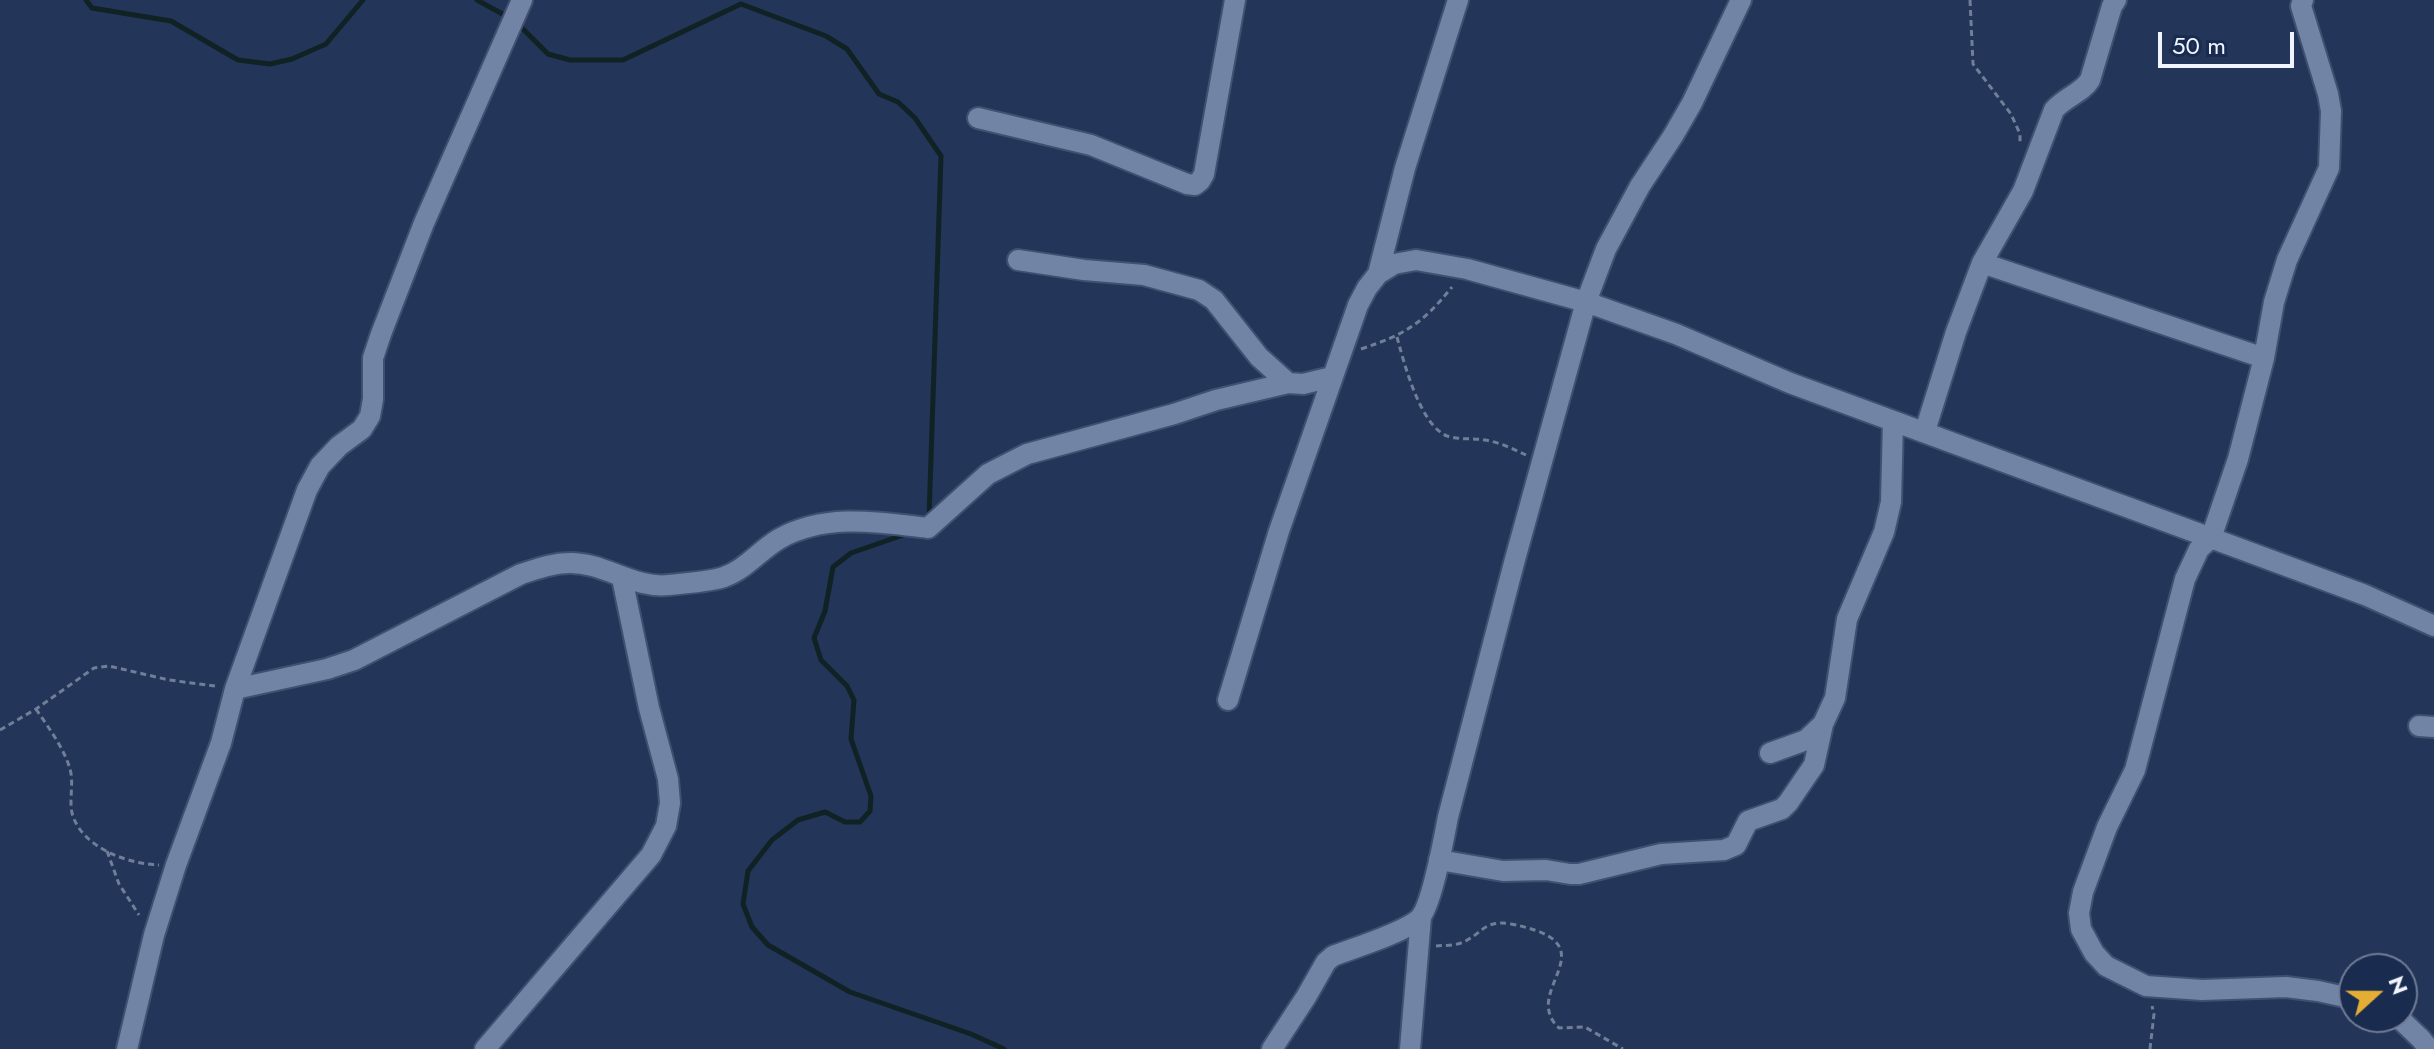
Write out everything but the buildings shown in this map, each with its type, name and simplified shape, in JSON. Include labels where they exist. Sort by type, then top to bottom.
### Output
[{"type":"street","points":[[127,1049],[154,935],[176,865],[307,490],[320,466],[339,446],[362,429],[370,416],[373,358],[381,334],[424,223],[522,0]]},
{"type":"street","points":[[978,118],[1091,145],[1195,185],[1204,174],[1235,0]]},
{"type":"street","points":[[1378,274],[1405,168],[1458,0]]},
{"type":"street","points":[[1410,1049],[1421,917],[1439,860],[1541,461],[1586,302],[1606,249],[1640,186],[1692,103],[1741,0]]},
{"type":"street","points":[[2303,0],[2301,6],[2331,111],[2329,168],[2287,260],[2274,302],[2264,358],[2238,459],[2211,538],[2192,560],[2185,579],[2135,770],[2107,827],[2079,913],[2081,929],[2094,953],[2106,966],[2146,986],[2202,990],[2286,987],[2338,995]]},
{"type":"street","points":[[1925,431],[1956,332],[1982,263],[2023,191],[2054,110],[2063,100],[2085,88],[2090,80],[2112,2]]},
{"type":"street","points":[[1018,260],[1144,275],[1199,290],[1214,300],[1259,357],[1288,383]]},
{"type":"street","points":[[1228,700],[1279,531],[1358,305],[1378,274],[1394,264],[1416,260],[1467,269],[1586,302],[1676,334],[1790,383],[2365,595],[2434,626]]},
{"type":"street","points":[[1982,263],[2264,358]]},
{"type":"street","points":[[235,689],[354,660],[521,574],[544,566],[570,563],[594,567],[647,585],[666,585],[725,577],[778,539],[827,523],[849,520],[928,528],[988,474],[1027,454],[1216,400],[1288,383],[1303,384],[1332,377]]},
{"type":"street","points":[[1439,860],[1503,871],[1546,870],[1570,874],[1661,854],[1724,850],[1736,845],[1748,821],[1782,809],[1814,765],[1823,724],[1835,698],[1847,619],[1884,532],[1891,502],[1893,421]]},
{"type":"street","points":[[485,1049],[651,855],[666,826],[670,803],[668,779],[649,708],[622,578]]},
{"type":"street","points":[[1770,753],[1806,740],[1823,724]]},
{"type":"street","points":[[1272,1049],[1326,962],[1333,956],[1405,928],[1421,917]]},
{"type":"street","points":[[2415,1033],[2429,1049],[2434,1040]]},
{"type":"path","points":[[1970,0],[1973,64],[2011,114],[2020,134],[2021,148]]},
{"type":"path","points":[[1340,356],[1397,337],[1429,314],[1467,269]]},
{"type":"path","points":[[1397,337],[1413,387],[1436,429],[1458,438],[1488,440],[1541,461]]},
{"type":"path","points":[[0,730],[94,668],[109,666],[169,680],[235,689]]},
{"type":"path","points":[[36,709],[70,769],[72,812],[78,828],[107,851],[129,861],[176,865]]},
{"type":"path","points":[[107,851],[125,895],[154,935]]},
{"type":"path","points":[[1420,947],[1460,943],[1492,923],[1502,922],[1538,931],[1560,945],[1563,954],[1561,968],[1549,990],[1548,1012],[1551,1021],[1559,1028],[1585,1027],[1623,1049]]},
{"type":"path","points":[[2146,986],[2154,1014],[2150,1049]]},
{"type":"waterway","points":[[86,0],[92,8],[171,21],[238,60],[270,64],[292,59],[326,44],[363,0]]},
{"type":"waterway","points":[[477,0],[508,17]]},
{"type":"waterway","points":[[519,25],[548,54],[570,60],[623,60],[741,4],[826,36],[847,49],[879,94],[898,102],[915,118],[941,156],[929,518]]},
{"type":"waterway","points":[[909,533],[851,553],[833,567],[825,611],[814,638],[821,660],[847,686],[854,700],[851,739],[871,796],[870,811],[860,822],[845,822],[825,812],[798,820],[772,840],[748,871],[743,904],[752,927],[768,945],[850,992],[971,1034],[1004,1049]]}]
